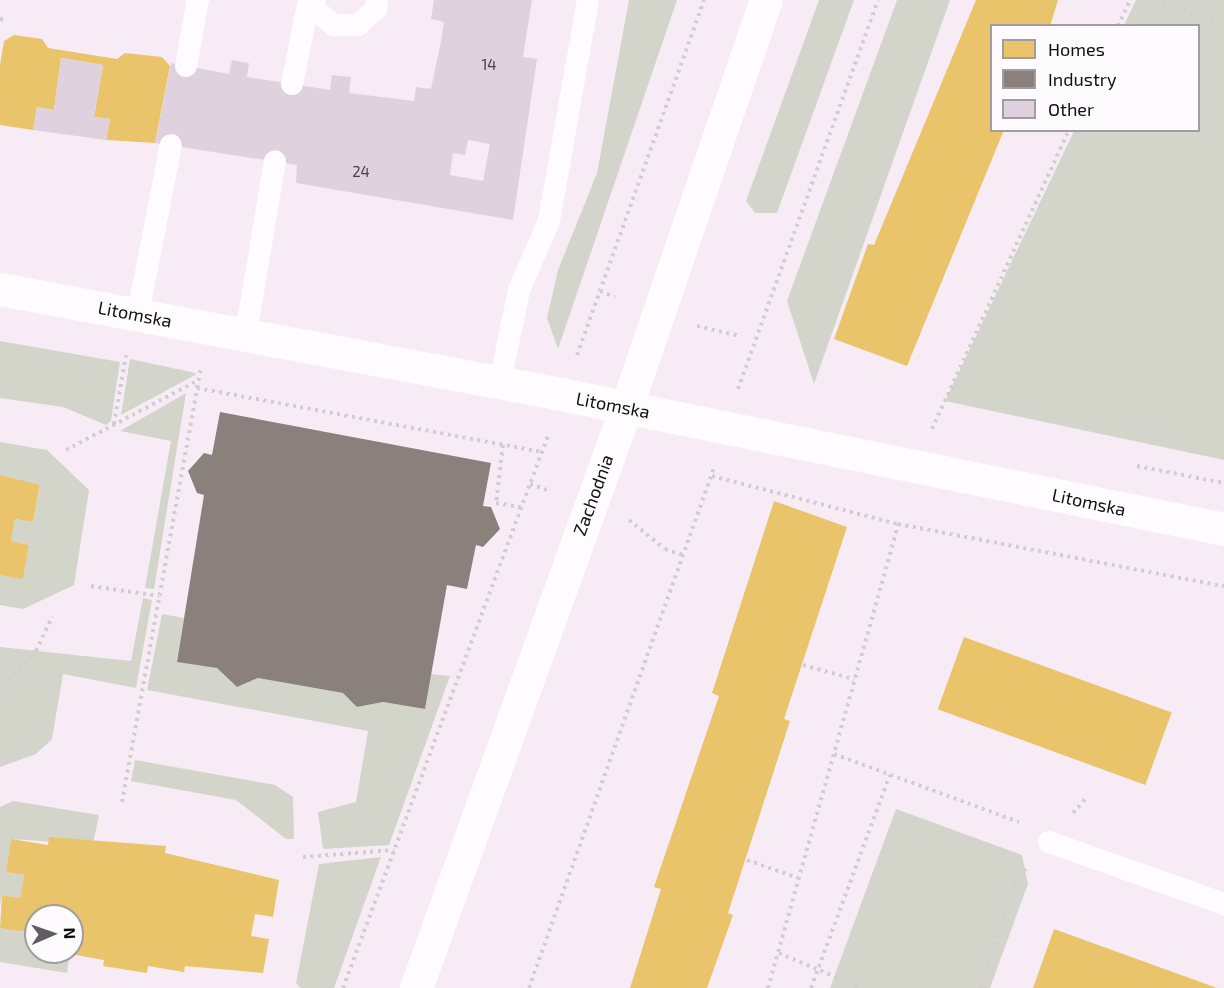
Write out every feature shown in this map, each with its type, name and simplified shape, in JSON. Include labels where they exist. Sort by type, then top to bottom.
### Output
[{"type":"street","name":"Zachodnia","points":[[416,988],[626,408],[766,0]]},
{"type":"street","name":"Litomska","points":[[0,289],[500,382],[1224,530]]},
{"type":"lane","points":[[186,66],[198,0]]},
{"type":"lane","points":[[292,84],[309,0]]},
{"type":"lane","points":[[314,0],[315,10],[334,25],[358,25],[376,9],[377,0]]},
{"type":"lane","points":[[500,382],[519,290],[549,221],[588,0]]},
{"type":"lane","points":[[136,314],[171,145]]},
{"type":"lane","points":[[246,334],[275,161]]},
{"type":"lane","points":[[1049,842],[1224,904]]},
{"type":"path","points":[[344,988],[542,452],[704,0]]},
{"type":"path","points":[[736,395],[878,0]]},
{"type":"path","points":[[1119,24],[1130,0]]},
{"type":"path","points":[[1155,0],[1224,25]]},
{"type":"path","points":[[0,19],[7,20]]},
{"type":"path","points":[[931,430],[1068,132]]},
{"type":"path","points":[[600,291],[615,297]]},
{"type":"path","points":[[114,425],[136,314]]},
{"type":"path","points":[[696,326],[740,336]]},
{"type":"path","points":[[66,450],[199,380]]},
{"type":"path","points":[[122,802],[197,388],[542,452]]},
{"type":"path","points":[[503,445],[496,503],[521,507]]},
{"type":"path","points":[[529,988],[717,457]]},
{"type":"path","points":[[712,476],[898,524],[1224,586]]},
{"type":"path","points":[[530,484],[547,490]]},
{"type":"path","points":[[628,519],[665,549],[683,555]]},
{"type":"path","points":[[768,988],[898,524]]},
{"type":"path","points":[[92,586],[159,596]]},
{"type":"path","points":[[0,692],[36,651],[52,616]]},
{"type":"path","points":[[803,665],[854,679]]},
{"type":"path","points":[[834,754],[1036,829],[1049,842]]},
{"type":"path","points":[[811,988],[816,969],[890,775]]},
{"type":"path","points":[[981,988],[1015,882],[1084,798]]},
{"type":"path","points":[[303,857],[394,850]]},
{"type":"path","points":[[747,860],[798,878]]},
{"type":"path","points":[[778,953],[861,988]]},
{"type":"shaded area","points":[[629,0],[677,0],[558,349],[547,318],[558,270],[597,173]]},
{"type":"shaded area","points":[[819,0],[854,0],[777,213],[755,213],[746,201]]},
{"type":"shaded area","points":[[897,0],[950,0],[814,384],[787,301]]},
{"type":"shaded area","points":[[1136,0],[1224,0],[1224,460],[945,401],[1074,132],[1200,132],[1200,24],[1124,24]]},
{"type":"shaded area","points":[[0,341],[120,362],[111,421],[106,425],[63,407],[0,398]]},
{"type":"shaded area","points":[[130,359],[191,372],[197,374],[121,415]]},
{"type":"shaded area","points":[[186,393],[154,589],[145,588],[171,441],[120,431]]},
{"type":"shaded area","points":[[0,442],[47,450],[89,490],[74,585],[23,609],[0,605],[0,575],[23,578],[29,545],[11,541],[15,519],[33,522],[40,486],[0,475]]},
{"type":"shaded area","points":[[143,598],[152,600],[136,688],[63,674],[52,739],[36,754],[0,767],[0,647],[131,661]]},
{"type":"shaded area","points":[[162,614],[184,618],[177,661],[217,668],[237,687],[258,678],[343,693],[358,707],[383,702],[425,709],[431,674],[450,676],[389,845],[323,849],[318,812],[356,802],[368,731],[147,690]]},
{"type":"shaded area","points":[[135,760],[275,785],[293,797],[294,839],[286,839],[236,800],[131,781]]},
{"type":"shaded area","points":[[13,801],[99,815],[94,839],[87,844],[11,839],[6,872],[24,875],[20,898],[2,895],[0,906],[0,807]]},
{"type":"shaded area","points":[[896,809],[1022,855],[1028,884],[990,988],[830,988]]},
{"type":"shaded area","points":[[381,857],[334,988],[301,988],[296,983],[319,864]]},
{"type":"shaded area","points":[[0,928],[24,932],[24,964],[68,964],[67,973],[0,962]]},
{"type":"building: Homes","points":[[976,0],[1058,0],[1051,24],[990,24],[990,132],[1003,132],[907,366],[834,339],[868,244],[874,245]]},
{"type":"building: Homes","points":[[14,35],[42,39],[48,48],[117,59],[125,53],[162,57],[170,66],[155,143],[106,140],[110,119],[94,117],[103,65],[61,58],[54,110],[37,107],[33,130],[0,125],[0,65],[4,41]]},
{"type":"building: Homes","points":[[0,475],[40,485],[33,522],[15,519],[11,541],[29,545],[23,579],[0,575]]},
{"type":"building: Homes","points":[[774,501],[847,527],[784,719],[790,721],[728,913],[733,915],[707,988],[630,988],[661,889],[654,887],[719,696],[712,693]]},
{"type":"building: Homes","points":[[964,637],[1172,713],[1145,785],[938,709]]},
{"type":"building: Homes","points":[[49,837],[166,846],[165,853],[279,880],[273,917],[255,914],[251,936],[269,939],[263,973],[185,966],[184,972],[148,966],[147,973],[103,966],[104,960],[84,956],[84,904],[24,904],[24,932],[0,928],[2,895],[20,898],[24,875],[6,872],[11,839],[48,845]]},
{"type":"building: Homes","points":[[1054,929],[1217,988],[1033,988]]},
{"type":"building: Industry","points":[[220,412],[491,463],[483,506],[491,507],[500,529],[483,547],[476,545],[467,589],[447,585],[425,709],[383,702],[357,707],[343,693],[258,678],[237,687],[217,668],[177,662],[204,495],[197,493],[188,471],[204,453],[212,455]]},
{"type":"building: Other","points":[[434,0],[532,0],[523,57],[537,59],[513,220],[296,183],[297,165],[155,143],[171,63],[229,74],[232,60],[249,63],[247,77],[330,90],[332,75],[351,77],[349,93],[414,101],[416,87],[431,89],[441,41],[444,22],[431,19]],"holes":[[[468,140],[490,144],[483,181],[450,175],[453,153],[465,155]]]},
{"type":"building: Other","points":[[61,58],[103,65],[94,117],[110,119],[106,140],[33,130],[37,107],[54,110]]}]
